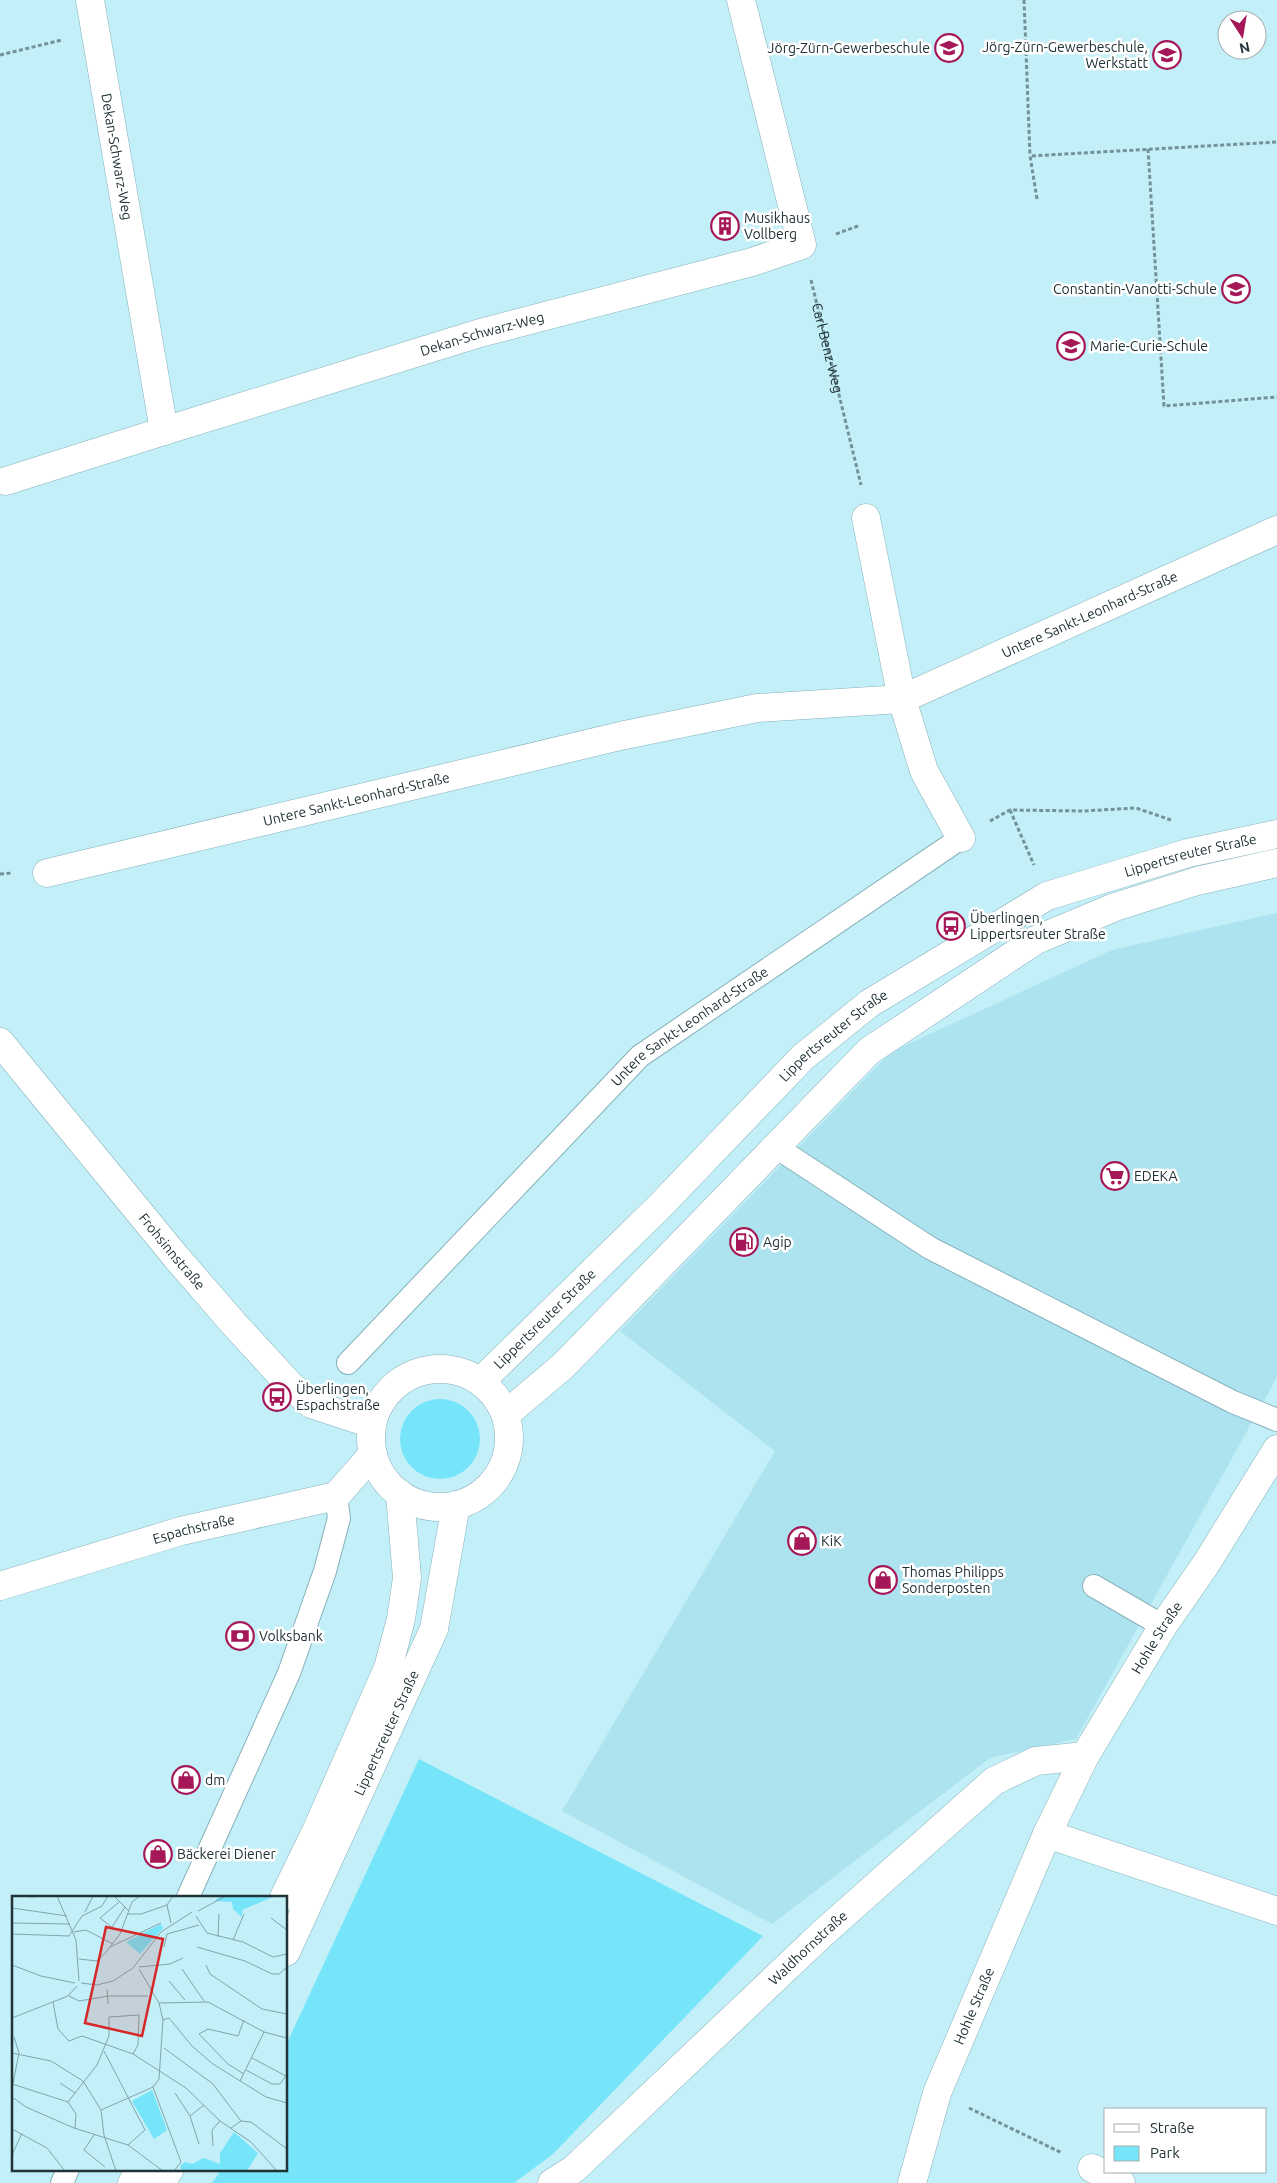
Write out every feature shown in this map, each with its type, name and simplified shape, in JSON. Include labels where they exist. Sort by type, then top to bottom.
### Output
[{"type":"street","name":"Dekan-Schwarz-Weg","points":[[90,0],[164,431]]},
{"type":"street","points":[[741,0],[802,245]]},
{"type":"street","name":"Dekan-Schwarz-Weg","points":[[6,481],[480,333],[752,262],[802,245]]},
{"type":"street","points":[[866,518],[902,700],[924,770],[962,838]]},
{"type":"street","name":"Untere Sankt-Leonhard-Straße","points":[[47,873],[640,732],[756,708],[902,700],[1277,530]]},
{"type":"street","name":"Lippertsreuter Straße","points":[[481,1381],[660,1206],[803,1057],[870,1003],[1047,896],[1188,853],[1277,834]]},
{"type":"street","name":"Lippertsreuter Straße","points":[[506,1414],[563,1366],[869,1051],[1036,940],[1134,901],[1197,881],[1277,863]]},
{"type":"street","name":"Frohsinnstraße","points":[[0,1042],[176,1258],[291,1386],[311,1404],[372,1424]]},
{"type":"street","points":[[437,1369],[467,1373],[481,1381],[496,1396],[506,1414],[510,1433],[508,1453],[502,1471],[490,1486],[474,1499],[456,1505],[436,1507],[417,1503],[400,1494],[380,1471],[373,1454],[372,1424],[384,1396],[408,1376],[437,1369]]},
{"type":"street","name":"Hohle Straße","points":[[912,2183],[936,2093],[1047,1834],[1085,1756],[1163,1626],[1206,1564],[1277,1448]]},
{"type":"street","points":[[336,1496],[373,1454]]},
{"type":"street","name":"Lippertsreuter Straße","points":[[284,1896],[318,1827],[388,1668],[401,1619],[407,1578],[400,1494]]},
{"type":"street","name":"Espachstraße","points":[[0,1586],[181,1531],[336,1496]]},
{"type":"street","name":"Lippertsreuter Straße","points":[[288,1948],[434,1629],[456,1505]]},
{"type":"street","name":"Waldhornstraße","points":[[552,2183],[574,2169],[823,1933],[994,1781],[1036,1761],[1085,1756]]},
{"type":"street","points":[[1047,1834],[1277,1911]]},
{"type":"street","points":[[1092,2168],[1122,2183]]},
{"type":"street","points":[[132,2183],[140,2170]]},
{"type":"street","points":[[161,2183],[169,2170]]},
{"type":"lane","name":"Untere Sankt-Leonhard-Straße","points":[[348,1363],[640,1056],[962,838]]},
{"type":"lane","points":[[776,1147],[930,1248],[1233,1402],[1277,1420]]},
{"type":"lane","points":[[188,1896],[289,1673],[325,1571],[339,1518],[336,1496]]},
{"type":"lane","points":[[1094,1586],[1163,1626]]},
{"type":"lane","points":[[62,2183],[68,2170]]},
{"type":"path","points":[[1024,0],[1030,156],[1036,199]]},
{"type":"path","points":[[0,55],[95,31]]},
{"type":"path","points":[[1030,156],[1277,142]]},
{"type":"path","points":[[1148,149],[1164,406],[1277,397]]},
{"type":"path","name":"Carl-Benz-Weg","points":[[802,245],[862,488],[866,518]]},
{"type":"path","points":[[962,838],[1010,810],[1084,811],[1136,808],[1180,822],[1188,853]]},
{"type":"path","points":[[1010,810],[1047,896]]},
{"type":"path","points":[[936,2093],[1092,2168]]},
{"type":"shaded area","points":[[1277,913],[1277,1377],[1076,1739],[990,1758],[772,1924],[562,1811],[775,1451],[620,1331],[891,1052],[1112,950]]},
{"type":"green space","points":[[432,1399],[448,1399],[462,1405],[474,1417],[480,1431],[480,1447],[474,1461],[462,1473],[448,1479],[432,1479],[418,1473],[406,1461],[400,1447],[400,1431],[406,1417],[418,1405]]},
{"type":"green space","points":[[419,1759],[763,1936],[553,2154],[514,2183],[212,2183],[221,2170],[288,2170],[288,2041]]},
{"type":"place","name":"Jörg-Zürn-Gewerbeschule","points":[[949,48]]},
{"type":"place","name":"Jörg-Zürn-Gewerbeschule, Werkstatt","points":[[1167,55]]},
{"type":"place","name":"Musikhaus Vollberg","points":[[725,226]]},
{"type":"place","name":"Constantin-Vanotti-Schule","points":[[1236,289]]},
{"type":"place","name":"Marie-Curie-Schule","points":[[1071,346]]},
{"type":"place","name":"Überlingen, Lippertsreuter Straße","points":[[951,926]]},
{"type":"place","name":"EDEKA","points":[[1115,1176]]},
{"type":"place","name":"Agip","points":[[744,1242]]},
{"type":"place","name":"Überlingen, Espachstraße","points":[[277,1397]]},
{"type":"place","name":"KiK","points":[[802,1541]]},
{"type":"place","name":"Thomas Philipps Sonderposten","points":[[883,1580]]},
{"type":"place","name":"Volksbank","points":[[240,1636]]},
{"type":"place","name":"dm","points":[[186,1780]]},
{"type":"place","name":"Bäckerei Diener","points":[[158,1854]]}]
